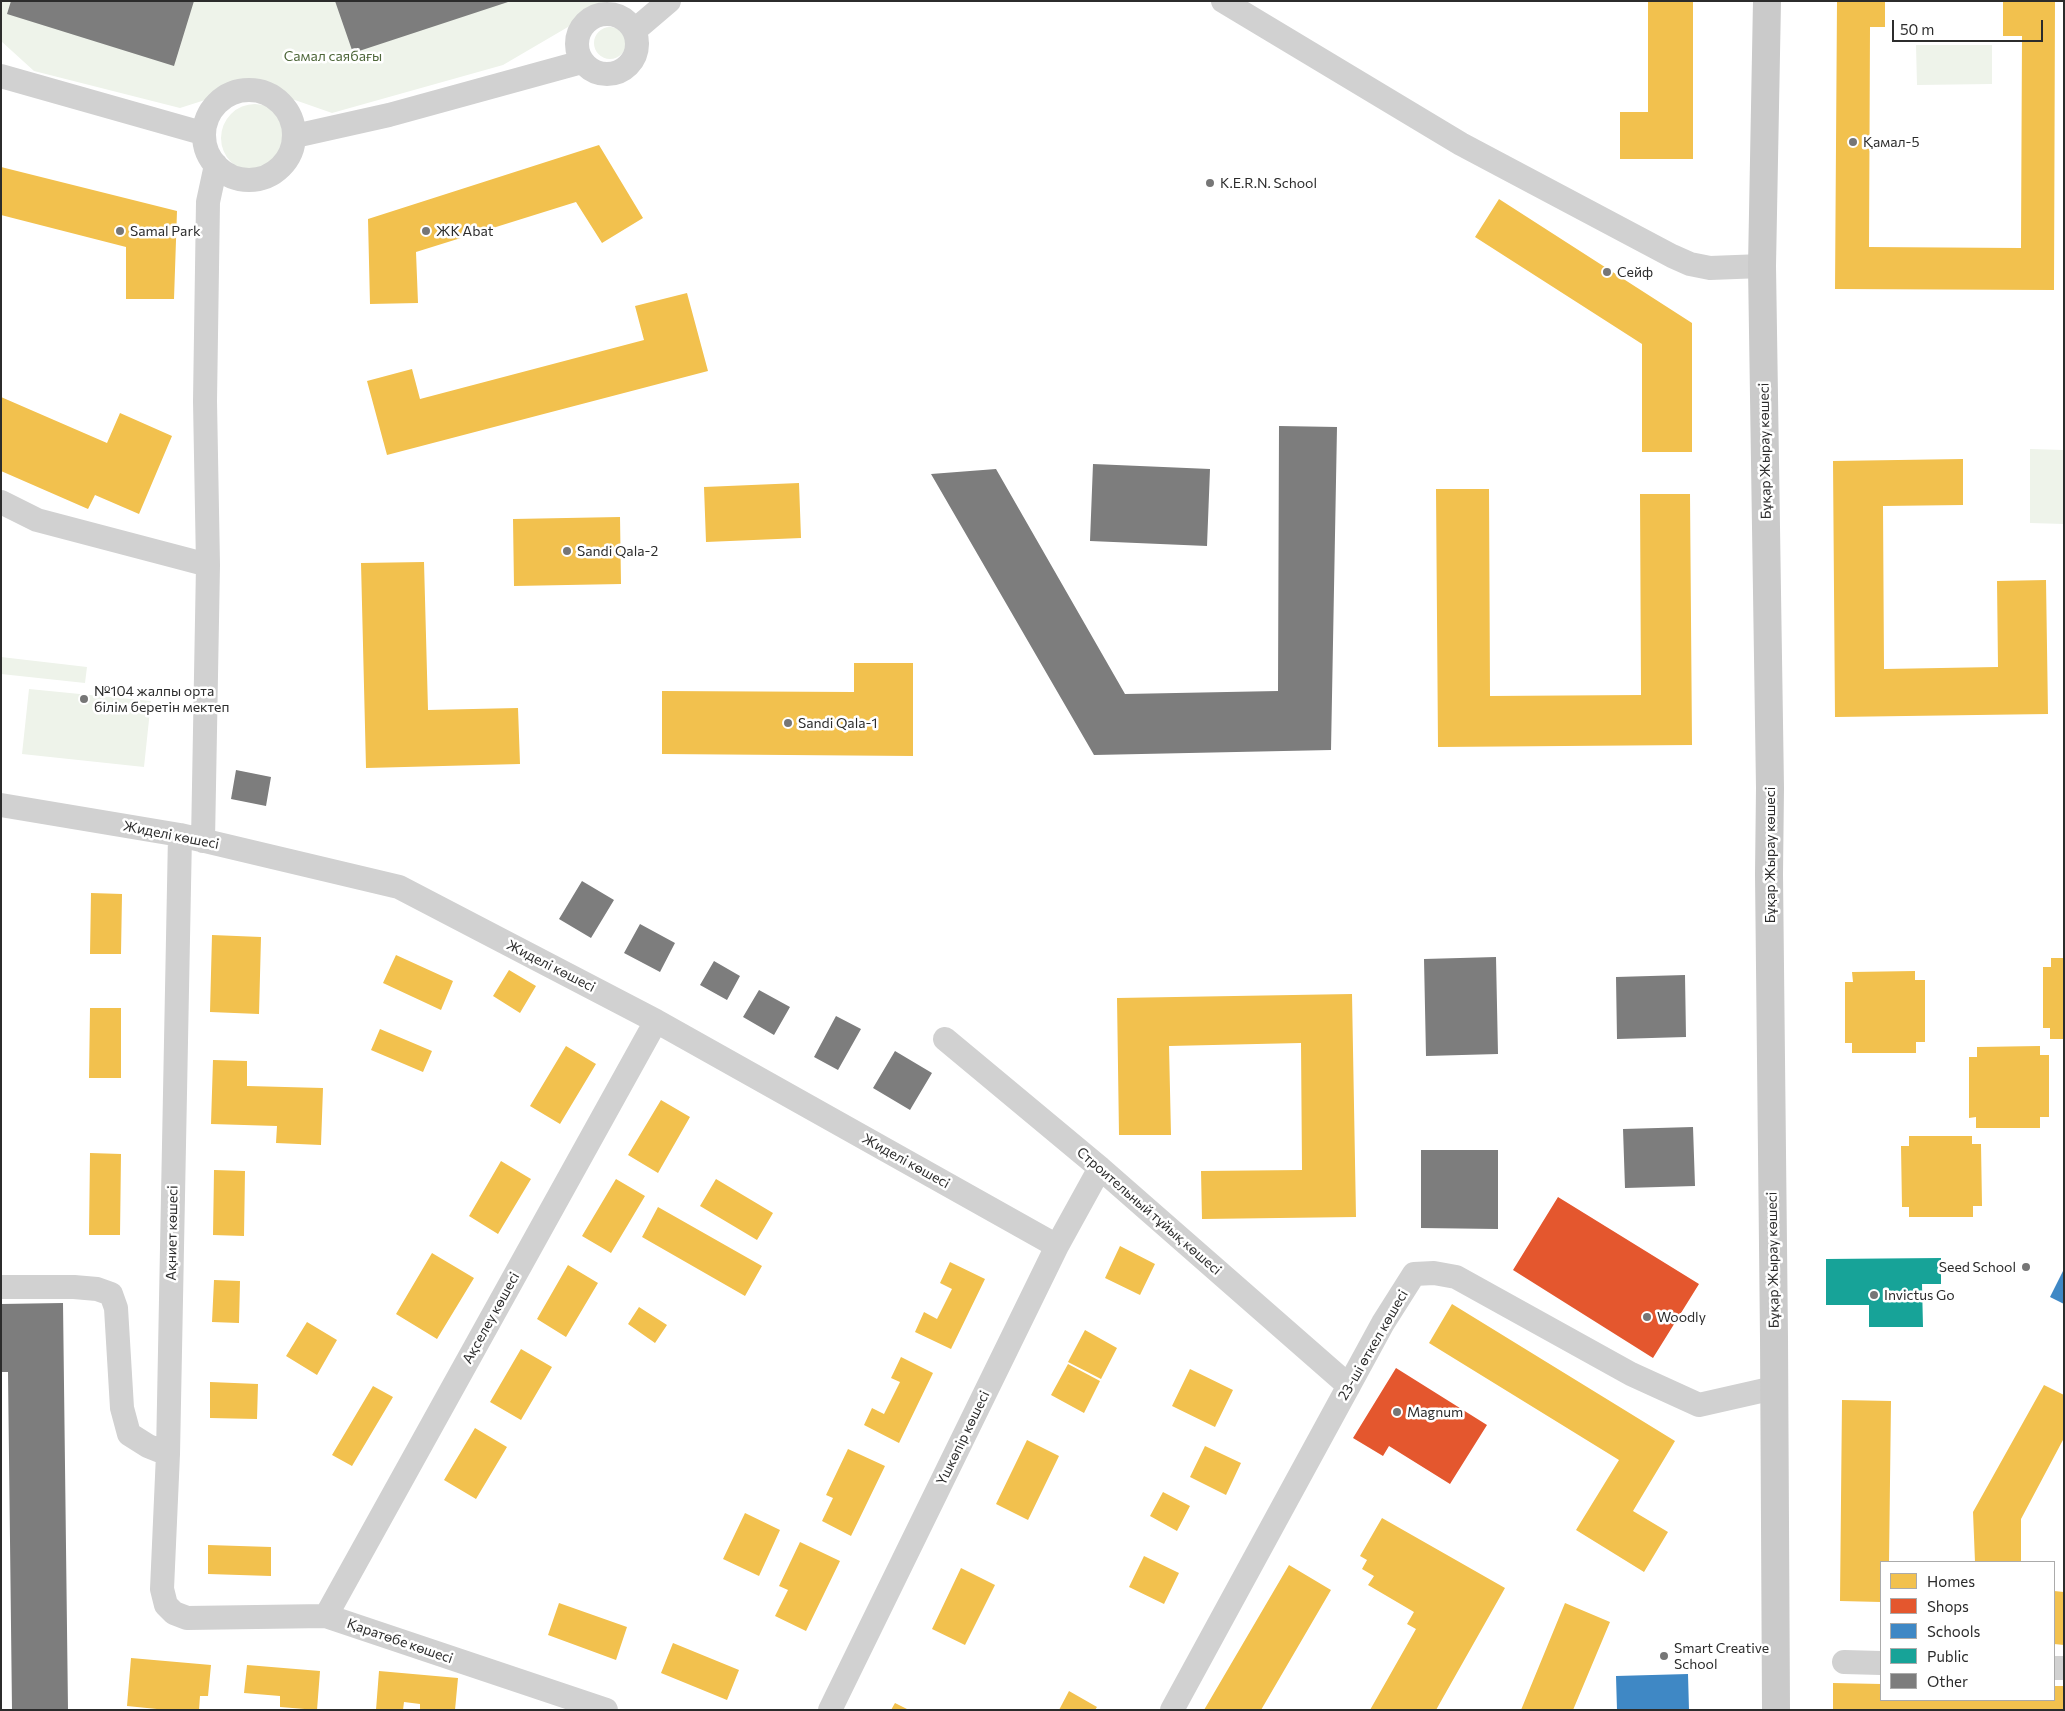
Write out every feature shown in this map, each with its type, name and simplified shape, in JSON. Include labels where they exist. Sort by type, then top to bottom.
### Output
[{"type":"street","points":[[635,30],[668,1]]},
{"type":"street","points":[[1223,1],[1461,144],[1672,256],[1690,264],[1710,268],[1762,266]]},
{"type":"street","name":"Бұқар Жырау көшесі","points":[[1767,1],[1762,266],[1770,788],[1769,874],[1776,1710]]},
{"type":"street","points":[[607,13],[624,18],[635,30],[638,45],[634,60],[623,71],[609,76],[594,72],[582,62],[576,46],[580,30],[591,18],[607,13]]},
{"type":"street","points":[[295,136],[389,115],[582,62]]},
{"type":"street","points":[[1,76],[202,133]]},
{"type":"street","points":[[250,88],[273,95],[290,113],[295,136],[288,160],[270,176],[247,181],[224,174],[208,157],[202,133],[209,110],[227,94],[250,88]]},
{"type":"street","points":[[203,841],[208,565],[205,401],[208,202],[216,165]]},
{"type":"street","points":[[1,502],[38,520],[208,565]]},
{"type":"street","name":"Жиделі көшесі","points":[[1,805],[180,835],[399,887],[656,1021],[1057,1246]]},
{"type":"street","name":"Ақниет көшесі","points":[[180,835],[168,1454],[162,1589],[166,1605],[174,1613],[187,1618]]},
{"type":"street","name":"Ақселеу көшесі","points":[[326,1616],[656,1021]]},
{"type":"street","name":"Строительный тұйық көшесі","points":[[945,1039],[1100,1168],[1349,1386]]},
{"type":"street","name":"Үшкөпір көшесі","points":[[830,1710],[1057,1246],[1100,1168]]},
{"type":"street","name":"23-ші өткел көшесі","points":[[1172,1710],[1383,1324],[1414,1274],[1434,1273],[1456,1277],[1631,1374],[1700,1405],[1774,1388]]},
{"type":"street","points":[[1,1287],[74,1287],[97,1289],[111,1294],[116,1308],[122,1408],[129,1434],[148,1446],[168,1454]]},
{"type":"street","name":"Қаратөбе көшесі","points":[[187,1618],[326,1616],[606,1710]]},
{"type":"street","points":[[1844,1662],[1880,1663]]},
{"type":"green space","name":"Самал саябағы","points":[[1,1],[607,1],[597,10],[503,65],[332,113],[252,85],[180,108],[34,71],[1,41]]},
{"type":"green space","points":[[610,27],[616,28],[621,32],[625,37],[625,49],[621,54],[616,58],[610,59],[604,58],[599,54],[595,49],[594,43],[595,37],[599,32],[604,28]]},
{"type":"green space","points":[[1916,45],[1992,45],[1992,84],[1917,85]]},
{"type":"green space","points":[[262,104],[274,110],[283,119],[289,131],[287,151],[279,162],[262,172],[248,172],[231,162],[223,151],[221,131],[231,114],[242,106]]},
{"type":"green space","points":[[2030,449],[2064,450],[2064,524],[2030,523]]},
{"type":"green space","points":[[1,657],[87,667],[85,683],[1,674]]},
{"type":"green space","points":[[29,689],[151,701],[144,767],[22,754]]},
{"type":"building: Homes","points":[[1648,1],[1693,1],[1693,159],[1620,159],[1620,112],[1648,112]]},
{"type":"building: Homes","name":"Қамал-5","points":[[1837,1],[1885,1],[1885,27],[1870,27],[1869,247],[2021,248],[2022,36],[2003,36],[2003,1],[2055,1],[2054,290],[1835,289]]},
{"type":"building: Homes","name":"ЖК Abat","points":[[599,145],[643,218],[602,243],[576,202],[416,252],[418,303],[370,304],[368,219]]},
{"type":"building: Homes","name":"Samal Park","points":[[1,167],[177,211],[174,299],[126,299],[126,247],[1,215]]},
{"type":"building: Homes","points":[[1499,199],[1692,323],[1692,452],[1642,452],[1642,344],[1475,237]]},
{"type":"building: Homes","points":[[687,293],[708,371],[387,455],[367,381],[412,369],[420,399],[644,340],[635,306]]},
{"type":"building: Homes","points":[[1,397],[107,443],[120,413],[172,436],[139,514],[95,495],[88,509],[1,471]]},
{"type":"building: Homes","points":[[1963,459],[1963,505],[1883,506],[1884,669],[1998,667],[1997,581],[2046,580],[2048,714],[1835,717],[1833,461]]},
{"type":"building: Homes","points":[[799,483],[801,538],[706,542],[704,487]]},
{"type":"building: Homes","points":[[1436,489],[1489,489],[1490,696],[1641,695],[1640,494],[1690,494],[1692,745],[1438,747]]},
{"type":"building: Homes","name":"Sandi Qala-2","points":[[620,517],[621,584],[514,586],[513,519]]},
{"type":"building: Homes","points":[[424,562],[428,710],[518,708],[520,764],[366,768],[361,563]]},
{"type":"building: Homes","name":"Sandi Qala-1","points":[[854,663],[913,663],[913,756],[662,754],[662,691],[854,692]]},
{"type":"building: Homes","points":[[91,893],[122,894],[121,954],[90,954]]},
{"type":"building: Homes","points":[[212,935],[261,937],[259,1014],[210,1012]]},
{"type":"building: Homes","points":[[396,955],[453,981],[441,1010],[383,983]]},
{"type":"building: Homes","points":[[2051,958],[2064,958],[2064,1039],[2050,1039],[2050,1028],[2043,1028],[2043,967],[2051,967]]},
{"type":"building: Homes","points":[[509,970],[536,986],[520,1013],[493,996]]},
{"type":"building: Homes","points":[[1915,971],[1915,980],[1925,980],[1925,1042],[1916,1042],[1916,1053],[1852,1053],[1852,1043],[1845,1043],[1845,982],[1853,982],[1852,972]]},
{"type":"building: Homes","points":[[1352,994],[1356,1217],[1202,1219],[1201,1171],[1302,1170],[1301,1043],[1169,1046],[1171,1135],[1119,1135],[1117,998]]},
{"type":"building: Homes","points":[[90,1008],[121,1008],[121,1078],[89,1078]]},
{"type":"building: Homes","points":[[380,1029],[432,1051],[423,1072],[371,1050]]},
{"type":"building: Homes","points":[[566,1046],[596,1064],[560,1124],[530,1106]]},
{"type":"building: Homes","points":[[2040,1046],[2040,1055],[2049,1055],[2049,1117],[2040,1117],[2040,1128],[1976,1128],[1976,1117],[1969,1118],[1969,1057],[1977,1057],[1977,1047]]},
{"type":"building: Homes","points":[[213,1060],[247,1061],[247,1086],[323,1088],[321,1145],[276,1143],[277,1126],[211,1124]]},
{"type":"building: Homes","points":[[661,1100],[690,1117],[658,1173],[628,1155]]},
{"type":"building: Homes","points":[[1909,1136],[1972,1136],[1972,1144],[1981,1144],[1982,1206],[1973,1206],[1973,1217],[1909,1217],[1909,1207],[1902,1207],[1901,1146],[1909,1146]]},
{"type":"building: Homes","points":[[90,1153],[121,1154],[120,1235],[89,1235]]},
{"type":"building: Homes","points":[[501,1161],[531,1179],[498,1234],[469,1216]]},
{"type":"building: Homes","points":[[214,1170],[245,1171],[244,1236],[213,1235]]},
{"type":"building: Homes","points":[[616,1179],[645,1196],[611,1253],[582,1236]]},
{"type":"building: Homes","points":[[716,1179],[773,1213],[757,1240],[700,1206]]},
{"type":"building: Homes","points":[[658,1207],[762,1266],[745,1296],[642,1237]]},
{"type":"building: Homes","points":[[1120,1246],[1155,1264],[1140,1295],[1105,1278]]},
{"type":"building: Homes","points":[[432,1253],[474,1278],[437,1339],[396,1314]]},
{"type":"building: Homes","points":[[950,1262],[985,1279],[951,1349],[915,1332],[924,1312],[937,1319],[952,1289],[940,1283]]},
{"type":"building: Homes","points":[[568,1265],[598,1283],[566,1337],[537,1319]]},
{"type":"building: Homes","points":[[214,1280],[240,1281],[239,1323],[212,1322]]},
{"type":"building: Homes","points":[[1452,1304],[1675,1441],[1633,1511],[1668,1532],[1644,1572],[1576,1530],[1619,1460],[1429,1343]]},
{"type":"building: Homes","points":[[639,1307],[667,1325],[655,1343],[628,1324]]},
{"type":"building: Homes","points":[[307,1322],[337,1340],[317,1375],[286,1356]]},
{"type":"building: Homes","points":[[1085,1330],[1117,1348],[1101,1379],[1068,1362]]},
{"type":"building: Homes","points":[[521,1349],[552,1367],[521,1420],[490,1402]]},
{"type":"building: Homes","points":[[901,1357],[933,1373],[899,1443],[864,1425],[872,1408],[884,1414],[900,1382],[891,1378]]},
{"type":"building: Homes","points":[[1068,1364],[1100,1381],[1084,1413],[1051,1395]]},
{"type":"building: Homes","points":[[1190,1369],[1233,1390],[1215,1427],[1172,1406]]},
{"type":"building: Homes","points":[[210,1382],[258,1384],[257,1419],[210,1418]]},
{"type":"building: Homes","points":[[2044,1385],[2064,1395],[2064,1438],[2021,1519],[2021,1561],[1975,1561],[1973,1512]]},
{"type":"building: Homes","points":[[373,1386],[393,1397],[352,1466],[332,1455]]},
{"type":"building: Homes","points":[[1842,1400],[1891,1401],[1889,1561],[1880,1561],[1880,1602],[1840,1601]]},
{"type":"building: Homes","points":[[475,1428],[507,1447],[476,1499],[444,1480]]},
{"type":"building: Homes","points":[[1027,1440],[1059,1456],[1028,1520],[996,1504]]},
{"type":"building: Homes","points":[[1205,1446],[1241,1463],[1226,1495],[1190,1477]]},
{"type":"building: Homes","points":[[848,1449],[885,1466],[851,1536],[822,1521],[833,1498],[826,1495]]},
{"type":"building: Homes","points":[[1163,1492],[1190,1506],[1177,1531],[1150,1516]]},
{"type":"building: Homes","points":[[745,1513],[780,1530],[759,1576],[723,1559]]},
{"type":"building: Homes","points":[[1382,1518],[1505,1588],[1436,1710],[1370,1710],[1416,1629],[1407,1624],[1414,1612],[1368,1585],[1374,1576],[1362,1569],[1367,1560],[1360,1556]]},
{"type":"building: Homes","points":[[800,1542],[840,1561],[806,1631],[775,1616],[788,1590],[779,1586]]},
{"type":"building: Homes","points":[[208,1545],[271,1547],[271,1576],[208,1574]]},
{"type":"building: Homes","points":[[1144,1556],[1179,1573],[1164,1604],[1129,1587]]},
{"type":"building: Homes","points":[[1289,1565],[1331,1590],[1261,1710],[1204,1710]]},
{"type":"building: Homes","points":[[961,1568],[995,1585],[965,1645],[932,1629]]},
{"type":"building: Homes","points":[[2055,1591],[2064,1592],[2064,1645],[2055,1644]]},
{"type":"building: Homes","points":[[559,1603],[627,1627],[616,1660],[548,1635]]},
{"type":"building: Homes","points":[[1565,1603],[1610,1622],[1573,1710],[1521,1710]]},
{"type":"building: Homes","points":[[673,1643],[739,1670],[727,1700],[661,1673]]},
{"type":"building: Homes","points":[[131,1658],[211,1665],[208,1696],[200,1696],[199,1710],[167,1710],[127,1706]]},
{"type":"building: Homes","points":[[247,1665],[320,1671],[317,1710],[280,1707],[280,1696],[244,1693]]},
{"type":"building: Homes","points":[[379,1671],[458,1678],[455,1710],[420,1710],[420,1704],[404,1702],[403,1710],[376,1710]]},
{"type":"building: Homes","points":[[1833,1683],[1880,1684],[1880,1701],[2055,1701],[2055,1686],[2064,1686],[2064,1710],[1833,1710]]},
{"type":"building: Homes","points":[[1069,1691],[1097,1707],[1095,1710],[1059,1710]]},
{"type":"building: Homes","points":[[895,1703],[909,1710],[891,1710]]},
{"type":"building: Shops","points":[[1558,1197],[1699,1284],[1653,1358],[1513,1270]]},
{"type":"building: Shops","points":[[1396,1368],[1487,1425],[1450,1484],[1389,1446],[1383,1456],[1353,1438]]},
{"type":"building: Schools","points":[[2064,1269],[2064,1304],[2050,1297]]},
{"type":"building: Schools","points":[[1688,1674],[1689,1710],[1617,1710],[1616,1676]]},
{"type":"building: Public","name":"Invictus Go","points":[[1941,1258],[1941,1284],[1922,1284],[1923,1327],[1869,1327],[1869,1305],[1826,1305],[1826,1259]]},
{"type":"building: Other","points":[[11,1],[194,1],[174,66],[7,14]]},
{"type":"building: Other","points":[[335,1],[508,1],[508,2],[353,53]]},
{"type":"building: Other","points":[[1279,426],[1337,427],[1331,750],[1094,755],[931,474],[996,469],[1125,694],[1278,691]]},
{"type":"building: Other","points":[[1093,464],[1210,469],[1207,546],[1090,541]]},
{"type":"building: Other","points":[[236,770],[271,777],[266,806],[231,799]]},
{"type":"building: Other","points":[[582,881],[614,900],[591,938],[559,919]]},
{"type":"building: Other","points":[[640,924],[675,943],[660,972],[624,953]]},
{"type":"building: Other","points":[[1496,957],[1498,1054],[1426,1056],[1424,959]]},
{"type":"building: Other","points":[[714,961],[740,976],[727,1000],[700,985]]},
{"type":"building: Other","points":[[1685,975],[1686,1037],[1617,1039],[1616,977]]},
{"type":"building: Other","points":[[759,990],[790,1007],[774,1035],[743,1017]]},
{"type":"building: Other","points":[[836,1016],[861,1029],[838,1070],[814,1057]]},
{"type":"building: Other","points":[[895,1051],[932,1073],[910,1110],[873,1088]]},
{"type":"building: Other","points":[[1693,1127],[1695,1186],[1625,1188],[1623,1129]]},
{"type":"building: Other","points":[[1421,1150],[1498,1150],[1498,1229],[1421,1228]]},
{"type":"building: Other","points":[[63,1303],[68,1710],[12,1710],[8,1372],[1,1372],[1,1304]]},
{"type":"place","name":"Қамал-5","points":[[1853,142]]},
{"type":"place","name":"K.E.R.N. School","points":[[1210,183]]},
{"type":"place","name":"Samal Park","points":[[120,231]]},
{"type":"place","name":"ЖК Abat","points":[[426,231]]},
{"type":"place","name":"Сейф","points":[[1607,272]]},
{"type":"place","name":"Sandi Qala-2","points":[[567,551]]},
{"type":"place","name":"№104 жалпы орта білім беретін мектеп","points":[[84,699]]},
{"type":"place","name":"Sandi Qala-1","points":[[788,723]]},
{"type":"place","name":"Seed School","points":[[2026,1267]]},
{"type":"place","name":"Invictus Go","points":[[1874,1295]]},
{"type":"place","name":"Woodly","points":[[1647,1317]]},
{"type":"place","name":"Magnum","points":[[1397,1412]]},
{"type":"place","name":"Smart Creative School","points":[[1664,1656]]}]
